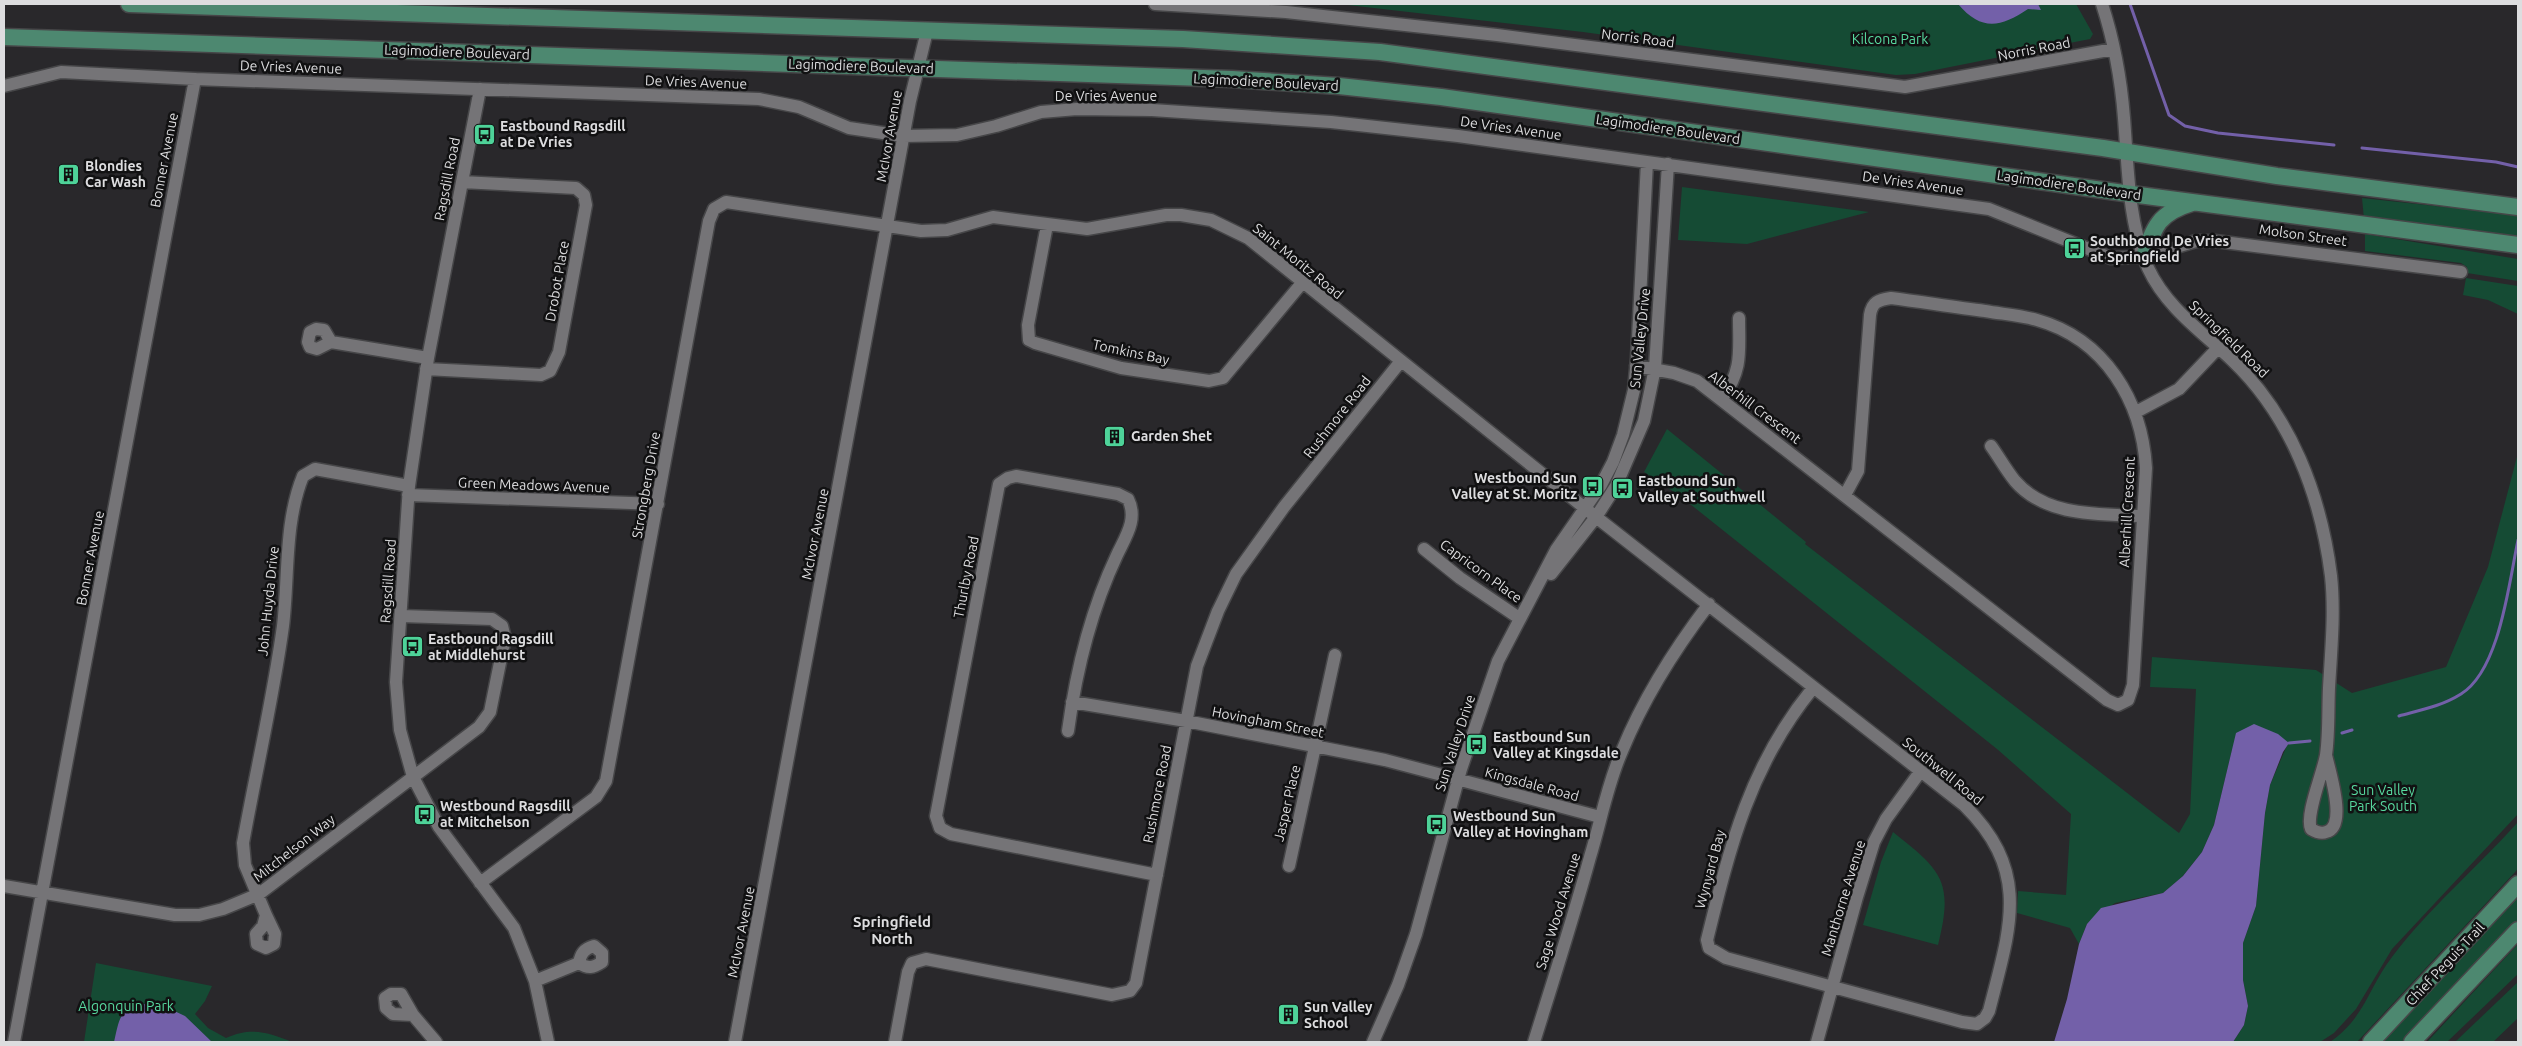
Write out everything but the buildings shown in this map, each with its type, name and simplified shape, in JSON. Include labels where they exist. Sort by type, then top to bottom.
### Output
[{"type":"main road","points":[[129,4],[1183,39],[1380,52],[2126,152],[2278,176],[2518,208]]},
{"type":"main road","name":"Lagimodiere Boulevard","points":[[4,37],[1232,79],[1378,90],[1957,168],[2131,194],[2518,245]]},
{"type":"main road","points":[[2144,257],[2151,233],[2162,218],[2173,210],[2194,202]]},
{"type":"main road","name":"Chief Peguis Trail","points":[[2371,1042],[2518,884]]},
{"type":"main road","points":[[2412,1042],[2518,930]]},
{"type":"street","name":"Norris Road","points":[[1155,4],[1286,12],[1497,35],[1905,87],[2114,49]]},
{"type":"street","name":"Springfield Road","points":[[2102,4],[2114,49],[2122,98],[2131,194],[2137,232],[2144,257],[2156,283],[2168,300],[2252,381],[2282,423],[2300,458],[2319,516],[2332,593],[2326,755],[2319,787],[2308,816],[2311,828],[2323,833],[2328,832],[2335,825],[2338,811],[2326,755]]},
{"type":"street","name":"McIvor Avenue","points":[[735,1042],[888,226],[903,136],[916,68],[927,31]]},
{"type":"street","name":"De Vries Avenue","points":[[4,86],[61,72],[195,79],[760,99],[799,107],[849,128],[903,136],[957,135],[996,126],[1041,112],[1077,109],[1152,110],[1331,122],[1458,136],[1989,209],[2101,255],[2118,259],[2144,257]]},
{"type":"street","name":"Bonner Avenue","points":[[14,1042],[195,79]]},
{"type":"street","name":"Ragsdill Road","points":[[480,89],[427,364],[409,490],[396,682],[400,730],[413,777],[439,827],[514,928],[535,981],[548,1042]]},
{"type":"street","name":"Sun Valley Drive","points":[[1531,600],[1556,550],[1585,508],[1613,462],[1623,435],[1636,366],[1647,162]]},
{"type":"street","name":"Sun Valley Drive","points":[[1373,1042],[1398,985],[1416,934],[1474,725],[1492,679],[1519,618],[1596,517],[1616,486],[1632,453],[1644,421],[1655,368],[1668,164]]},
{"type":"street","name":"Drobot Place","points":[[427,364],[540,375],[550,371],[559,352],[586,205],[584,195],[576,188],[462,182]]},
{"type":"street","name":"Strongberg Drive","points":[[480,883],[596,797],[606,781],[709,221],[714,209],[726,202],[809,216],[846,218],[888,226]]},
{"type":"street","name":"Saint Moritz Road","points":[[888,226],[921,231],[948,230],[993,217],[1047,225],[1093,228],[1166,215],[1204,218],[1226,226],[1248,238],[1596,517]]},
{"type":"street","name":"Tomkins Bay","points":[[1047,225],[1028,325],[1029,340],[1034,344],[1121,368],[1210,381],[1223,378],[1302,283]]},
{"type":"street","name":"Molson Street","points":[[2144,257],[2196,241],[2216,240],[2461,272]]},
{"type":"street","name":"Alberhill Crescent","points":[[1636,366],[1655,368],[1697,381],[2107,700],[2118,705],[2128,700],[2133,685],[2145,456],[2136,412],[2124,388],[2102,359],[2077,338],[2052,325],[2026,317],[1891,298],[1878,300],[1872,306],[1870,315],[1858,471],[1845,495]]},
{"type":"street","points":[[1722,399],[1734,382],[1737,372],[1740,318]]},
{"type":"street","points":[[331,342],[427,364]]},
{"type":"street","points":[[2136,412],[2179,389],[2218,348]]},
{"type":"street","name":"Rushmore Road","points":[[895,1042],[908,972],[912,963],[926,958],[1112,995],[1130,991],[1136,983],[1197,666],[1236,574],[1284,507],[1401,361]]},
{"type":"street","points":[[1991,446],[2016,482],[2038,498],[2059,508],[2075,512],[2142,516]]},
{"type":"street","name":"John Huyda Drive","points":[[266,915],[246,865],[243,843],[283,626],[287,552],[298,487],[303,476],[315,469],[409,490]]},
{"type":"street","name":"Thurlby Road","points":[[1068,731],[1072,702],[1096,605],[1130,528],[1134,510],[1128,499],[1118,494],[1016,476],[1008,478],[999,484],[936,816],[940,828],[951,834],[1157,875]]},
{"type":"street","name":"Green Meadows Avenue","points":[[409,490],[658,504]]},
{"type":"street","name":"Southwell Road","points":[[1596,517],[1964,805],[1981,822],[1991,836],[2007,874],[2012,900],[2009,927],[1989,1010],[1985,1018],[1977,1024],[1970,1024],[1832,987]]},
{"type":"street","name":"Capricorn Place","points":[[1424,548],[1460,578],[1519,618]]},
{"type":"street","name":"Sage Wood Avenue","points":[[1534,1042],[1621,752],[1646,699],[1676,648],[1709,604]]},
{"type":"street","name":"Mitchelson Way","points":[[4,886],[175,915],[210,913],[258,894],[479,727],[490,712],[504,638],[502,626],[492,619],[401,616]]},
{"type":"street","name":"Jasper Place","points":[[1289,866],[1335,655]]},
{"type":"street","name":"Wynyard Bay","points":[[1813,688],[1781,732],[1754,782],[1741,814],[1707,940],[1710,948],[1726,958],[1832,987]]},
{"type":"street","name":"Hovingham Street","points":[[1072,702],[1186,721],[1384,760],[1458,780]]},
{"type":"street","name":"Manthorne Avenue","points":[[1817,1042],[1874,842],[1886,819],[1920,772]]},
{"type":"street","name":"Kingsdale Road","points":[[1458,780],[1600,818]]},
{"type":"street","points":[[535,981],[579,964]]},
{"type":"street","points":[[413,1014],[436,1042]]},
{"type":"green space","name":"Kilcona Park","points":[[1339,4],[2076,4],[2093,34],[2090,39],[1915,74],[1896,75],[1583,32]]},
{"type":"green space","points":[[1682,187],[1869,212],[1747,244],[1678,240]]},
{"type":"green space","points":[[2362,198],[2518,215],[2518,237],[2364,219]]},
{"type":"green space","points":[[2365,234],[2518,259],[2518,281],[2467,273],[2467,267],[2461,263],[2365,251]]},
{"type":"green space","points":[[2466,278],[2518,286],[2518,314],[2488,300],[2463,295]]},
{"type":"green space","name":"Sun Valley Park South","points":[[1667,429],[1806,542],[1805,544],[2179,833],[2190,814],[2196,689],[2150,687],[2152,657],[2316,670],[2352,693],[2446,667],[2488,567],[2518,453],[2518,814],[2392,949],[2356,1009],[2334,1033],[2320,1042],[2233,1042],[2244,1025],[2248,1006],[2243,980],[2243,943],[2256,906],[2265,813],[2270,785],[2288,743],[2232,750],[2214,825],[2202,852],[2182,877],[2163,893],[2115,903],[2087,924],[2079,944],[2070,928],[2017,913],[2018,891],[2066,895],[2071,814],[1997,749],[1680,496],[1644,472]]},
{"type":"green space","points":[[2518,822],[2518,868],[2516,871],[2357,1042],[2330,1042],[2351,1023],[2384,968],[2406,939]]},
{"type":"green space","points":[[1893,832],[1923,857],[1940,879],[1944,891],[1945,906],[1938,945],[1863,925],[1881,862]]},
{"type":"green space","points":[[2518,892],[2518,920],[2405,1042],[2378,1042]]},
{"type":"green space","points":[[2518,944],[2518,974],[2447,1042],[2427,1042]]},
{"type":"green space","name":"Algonquin Park","points":[[96,963],[212,986],[205,1001],[195,1014],[208,1028],[226,1038],[243,1033],[259,1032],[292,1042],[84,1042]]},
{"type":"green space","points":[[2518,982],[2518,1018],[2493,1042],[2455,1042]]},
{"type":"shaded area","points":[[1958,4],[2038,4],[2041,10],[2028,9],[2008,20],[1991,24],[1975,19]]},
{"type":"shaded area","points":[[2254,724],[2278,734],[2289,743],[2283,752],[2270,785],[2265,813],[2256,906],[2243,943],[2243,980],[2248,1006],[2244,1025],[2233,1042],[2054,1042],[2067,999],[2079,944],[2087,924],[2101,908],[2163,893],[2183,876],[2202,852],[2214,825],[2236,733]]},
{"type":"shaded area","points":[[144,1004],[170,1009],[185,1016],[212,1042],[114,1042],[119,1022],[125,1012],[129,1008]]},
{"type":"waterway","points":[[2130,4],[2169,115],[2185,126],[2218,133],[2334,145]]},
{"type":"waterway","points":[[2362,148],[2496,162],[2518,167]]},
{"type":"waterway","points":[[2399,716],[2446,702],[2461,694],[2474,682],[2485,666],[2501,624],[2518,540]]},
{"type":"waterway","points":[[2342,733],[2352,730]]},
{"type":"waterway","points":[[2289,743],[2310,741]]},
{"type":"place","name":"Eastbound Ragsdill at De Vries","points":[[484,134]]},
{"type":"place","name":"Blondies Car Wash","points":[[69,174]]},
{"type":"place","name":"Southbound De Vries at Springfield","points":[[2074,249]]},
{"type":"place","name":"Garden Shet","points":[[1115,436]]},
{"type":"place","name":"Westbound Sun Valley at St. Moritz","points":[[1593,486]]},
{"type":"place","name":"Eastbound Sun Valley at Southwell","points":[[1622,489]]},
{"type":"place","name":"Eastbound Ragsdill at Middlehurst","points":[[412,647]]},
{"type":"place","name":"Eastbound Sun Valley at Kingsdale","points":[[1477,745]]},
{"type":"place","name":"Westbound Ragsdill at Mitchelson","points":[[424,814]]},
{"type":"place","name":"Westbound Sun Valley at Hovingham","points":[[1437,824]]},
{"type":"place","name":"Sun Valley School","points":[[1288,1015]]},
{"type":"district","name":"Springfield North","points":[[892,930]]}]
